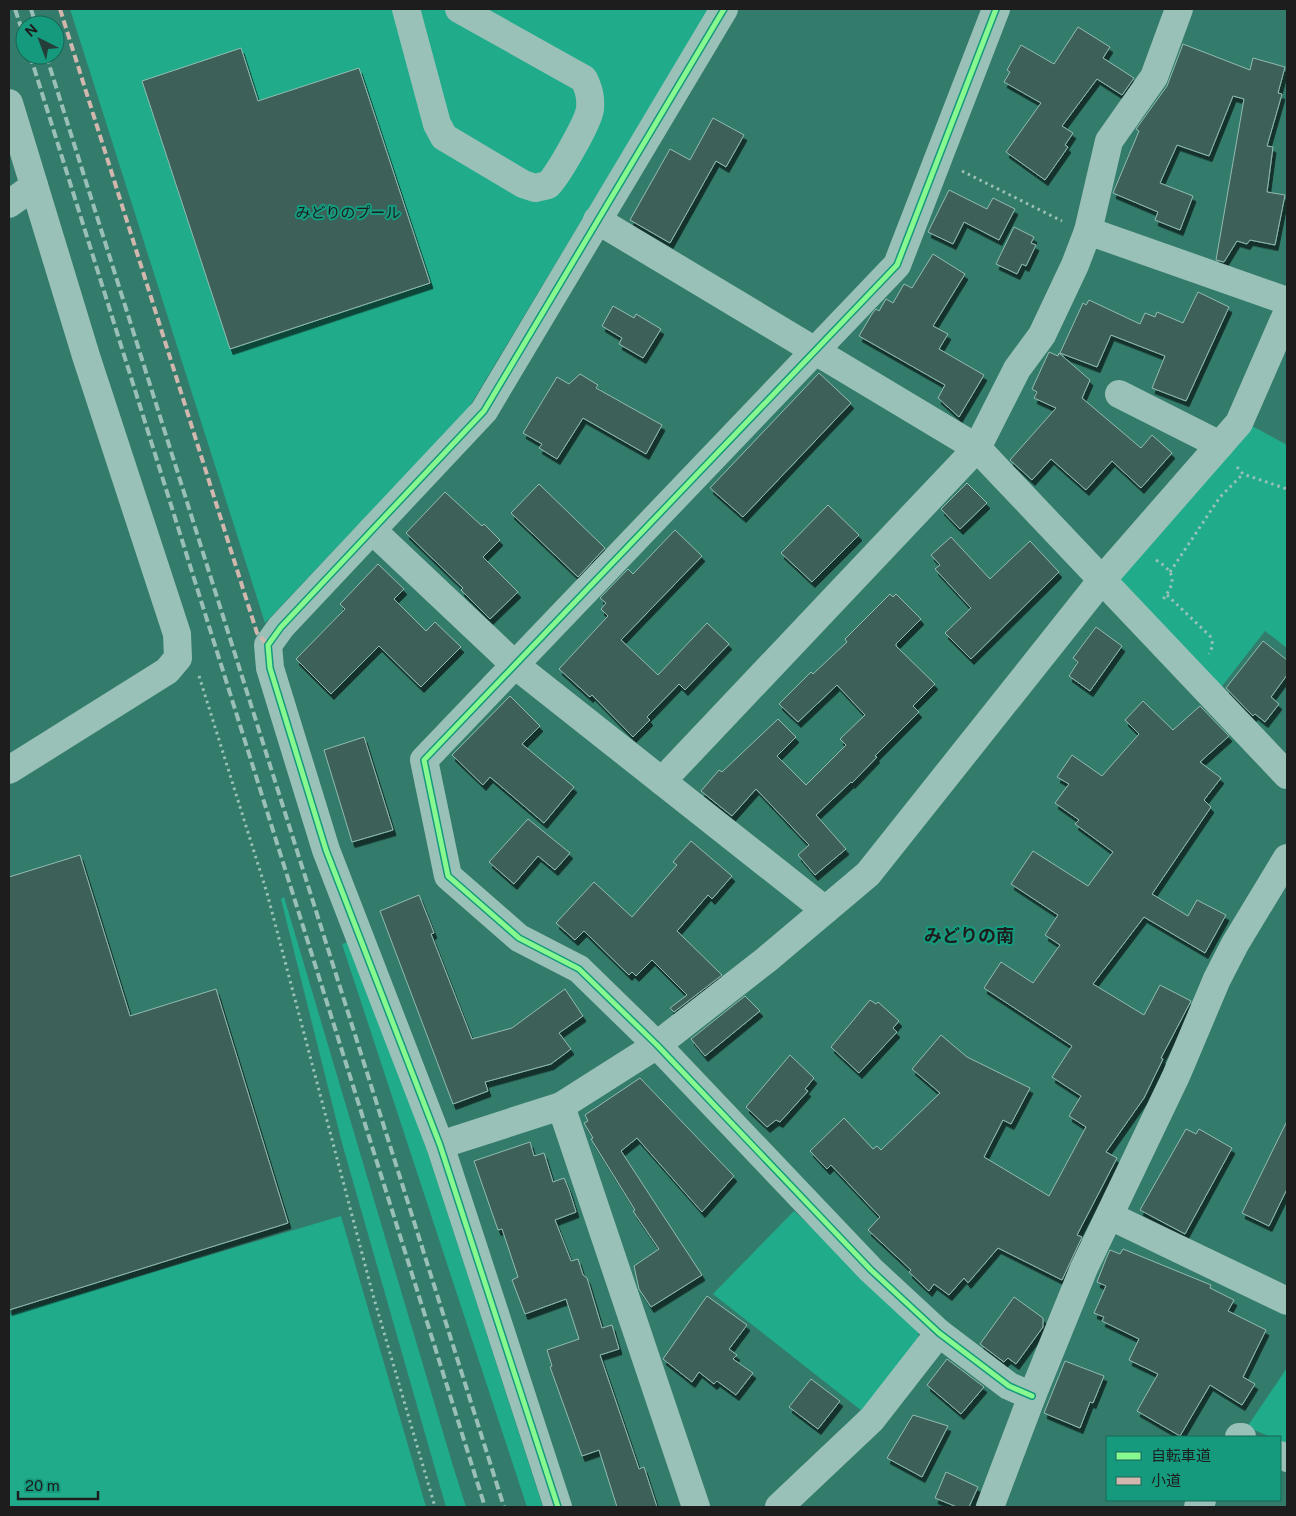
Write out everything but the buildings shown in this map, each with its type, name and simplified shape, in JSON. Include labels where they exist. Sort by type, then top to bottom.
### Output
[{"type":"street","points":[[406,9],[437,124],[444,137],[523,184],[535,188],[548,185],[561,168],[589,112],[590,93],[584,79],[458,9]]},
{"type":"street","points":[[558,1507],[440,1145],[326,850],[270,668],[268,645],[282,627],[484,411],[724,9]]},
{"type":"street","points":[[996,9],[897,265],[424,760],[448,876],[519,938],[579,969],[657,1045],[871,1270],[939,1333],[1010,1386],[1032,1396]]},
{"type":"street","points":[[662,781],[977,448],[1017,369],[1042,335],[1075,265],[1088,231],[1109,141],[1154,77],[1179,9]]},
{"type":"street","points":[[9,103],[177,634],[178,658],[167,670],[9,770]]},
{"type":"street","points":[[9,204],[34,186]]},
{"type":"street","points":[[597,220],[977,448],[1136,618],[1287,774]]},
{"type":"street","points":[[1088,231],[1287,302]]},
{"type":"street","points":[[440,1145],[561,1106],[657,1045],[868,874],[1101,581],[1239,423],[1287,313]]},
{"type":"street","points":[[1119,394],[1220,445]]},
{"type":"street","points":[[372,530],[516,665],[825,910]]},
{"type":"street","points":[[990,1507],[1032,1396],[1084,1268],[1176,1076],[1226,962],[1287,858]]},
{"type":"street","points":[[561,1106],[696,1507]]},
{"type":"street","points":[[1110,1216],[1287,1301]]},
{"type":"street","points":[[780,1507],[872,1419],[939,1333]]},
{"type":"path","points":[[938,158],[1074,227],[1088,231]]},
{"type":"path","points":[[1220,445],[1243,474],[1287,489]]},
{"type":"path","points":[[1170,572],[1220,497],[1243,474]]},
{"type":"path","points":[[1136,618],[1151,612],[1170,591],[1172,577],[1168,568],[1147,555]]},
{"type":"path","points":[[178,658],[198,672],[267,893],[373,1295],[435,1507]]},
{"type":"green space","name":"みどりのプール","points":[[70,9],[709,9],[468,409],[265,623]]},
{"type":"green space","points":[[1252,426],[1287,445],[1287,648],[1265,631],[1219,690],[1119,592],[1120,578]]},
{"type":"green space","points":[[284,897],[466,1507],[446,1507],[342,1143],[281,899]]},
{"type":"green space","points":[[348,942],[417,1119],[543,1507],[527,1507],[342,944]]},
{"type":"green space","points":[[794,1211],[919,1328],[918,1341],[862,1411],[713,1294]]},
{"type":"green space","points":[[341,1216],[426,1507],[9,1507],[9,1315]]},
{"type":"green space","points":[[1287,1368],[1287,1445],[1281,1442],[1281,1436],[1269,1436],[1247,1427]]},
{"type":"railway","points":[[15,9],[17,15]]},
{"type":"railway","points":[[31,9],[33,15]]},
{"type":"railway","points":[[33,65],[485,1507]]},
{"type":"railway","points":[[49,65],[504,1507]]},
{"type":"marked path","points":[[60,9],[257,633],[268,645]]},
{"type":"cycle path","points":[[558,1507],[440,1145],[326,850],[270,668],[268,645],[281,627],[484,411],[724,9]]},
{"type":"cycle path","points":[[996,9],[897,265],[424,760],[448,876],[519,938],[579,969],[657,1045],[871,1270],[939,1333],[1009,1386],[1032,1396]]},
{"type":"district","name":"みどりの南","points":[[969,935]]}]
